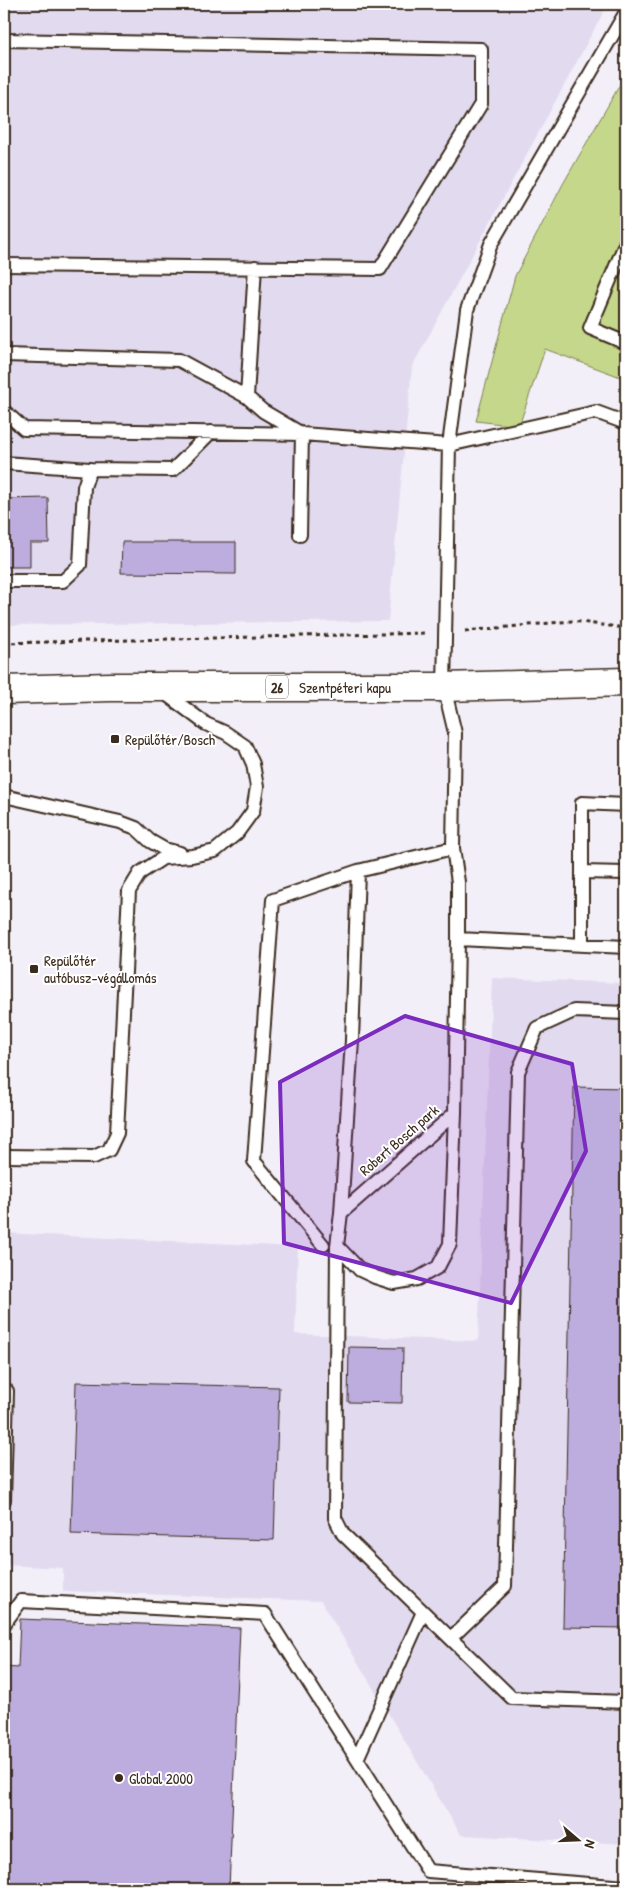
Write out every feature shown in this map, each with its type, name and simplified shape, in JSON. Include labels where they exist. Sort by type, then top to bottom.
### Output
[{"type":"main road","name":"Szentpéteri kapu","points":[[4,690],[156,687],[444,686],[626,682]]},
{"type":"lane","name":"Robert Bosch park","points":[[341,1213],[455,1113],[458,882],[453,848],[455,733],[444,686],[444,633],[449,446],[467,310],[491,244],[626,12]]},
{"type":"lane","points":[[4,40],[481,48],[481,104],[380,268],[4,265]]},
{"type":"lane","points":[[626,242],[590,328],[626,343]]},
{"type":"lane","points":[[247,397],[255,267]]},
{"type":"lane","points":[[4,355],[179,360],[247,397],[262,410],[302,434]]},
{"type":"lane","points":[[4,411],[24,429],[302,434],[449,446],[596,412],[626,422]]},
{"type":"lane","points":[[4,463],[90,469],[173,470],[211,432]]},
{"type":"lane","points":[[300,535],[302,434]]},
{"type":"lane","points":[[4,581],[63,581],[80,565],[84,487],[90,469]]},
{"type":"lane","points":[[4,1156],[94,1157],[110,1150],[117,1132],[129,890],[140,874],[163,858],[192,856],[215,851],[237,833],[253,811],[257,787],[253,764],[245,746],[226,733],[206,724],[156,687]]},
{"type":"lane","points":[[4,796],[120,822],[136,828],[150,841],[164,849],[192,856]]},
{"type":"lane","points":[[582,945],[582,803],[626,804]]},
{"type":"lane","points":[[323,1245],[254,1161],[273,900],[358,871],[453,848]]},
{"type":"lane","points":[[358,871],[352,1040],[341,1213],[337,1246],[335,1518],[342,1534],[512,1698],[626,1702]]},
{"type":"lane","points":[[582,872],[626,874]]},
{"type":"lane","points":[[458,939],[626,947]]},
{"type":"lane","points":[[451,1638],[505,1586],[518,1072],[537,1028],[574,1011],[626,1012]]},
{"type":"lane","points":[[337,1246],[360,1270],[375,1278],[394,1283],[417,1279],[438,1267],[450,1244],[455,1113]]},
{"type":"lane","points":[[4,1391],[7,1391],[4,1500]]},
{"type":"lane","points":[[4,1624],[21,1600],[265,1614],[428,1872],[626,1887]]},
{"type":"lane","points":[[357,1759],[423,1612]]},
{"type":"path","points":[[4,12],[11,12]]},
{"type":"path","points":[[4,643],[444,633],[572,621],[626,628]]},
{"type":"highlighted area","points":[[405,1016],[572,1064],[586,1151],[511,1303],[284,1243],[280,1082]]},
{"type":"shaded area","points":[[4,4],[608,4],[412,367],[388,621],[4,625]]},
{"type":"shaded area","points":[[492,978],[626,983],[626,1844],[461,1835],[321,1601],[63,1591],[63,1568],[4,1565],[4,1233],[298,1247],[295,1334],[478,1341]]},
{"type":"green space","points":[[626,74],[626,379],[545,349],[519,426],[476,421],[515,276],[563,184]]},
{"type":"building","points":[[19,4],[559,4],[19,6]]},
{"type":"building","points":[[48,498],[49,543],[30,543],[30,567],[4,567],[4,499]]},
{"type":"building","points":[[122,542],[236,542],[236,574],[121,573]]},
{"type":"building","points":[[574,1087],[626,1088],[626,1628],[563,1627]]},
{"type":"building","points":[[349,1347],[403,1348],[402,1403],[348,1402]]},
{"type":"building","points":[[76,1382],[279,1387],[274,1540],[71,1534]]},
{"type":"building","name":"Global 2000","points":[[20,1619],[240,1628],[229,1889],[4,1889],[4,1667],[18,1668]]},
{"type":"place","name":"Repülőtér/Bosch","points":[[115,739]]},
{"type":"place","name":"Repülőtér autóbusz-végállomás","points":[[34,969]]},
{"type":"place","name":"Global 2000","points":[[119,1778]]}]
